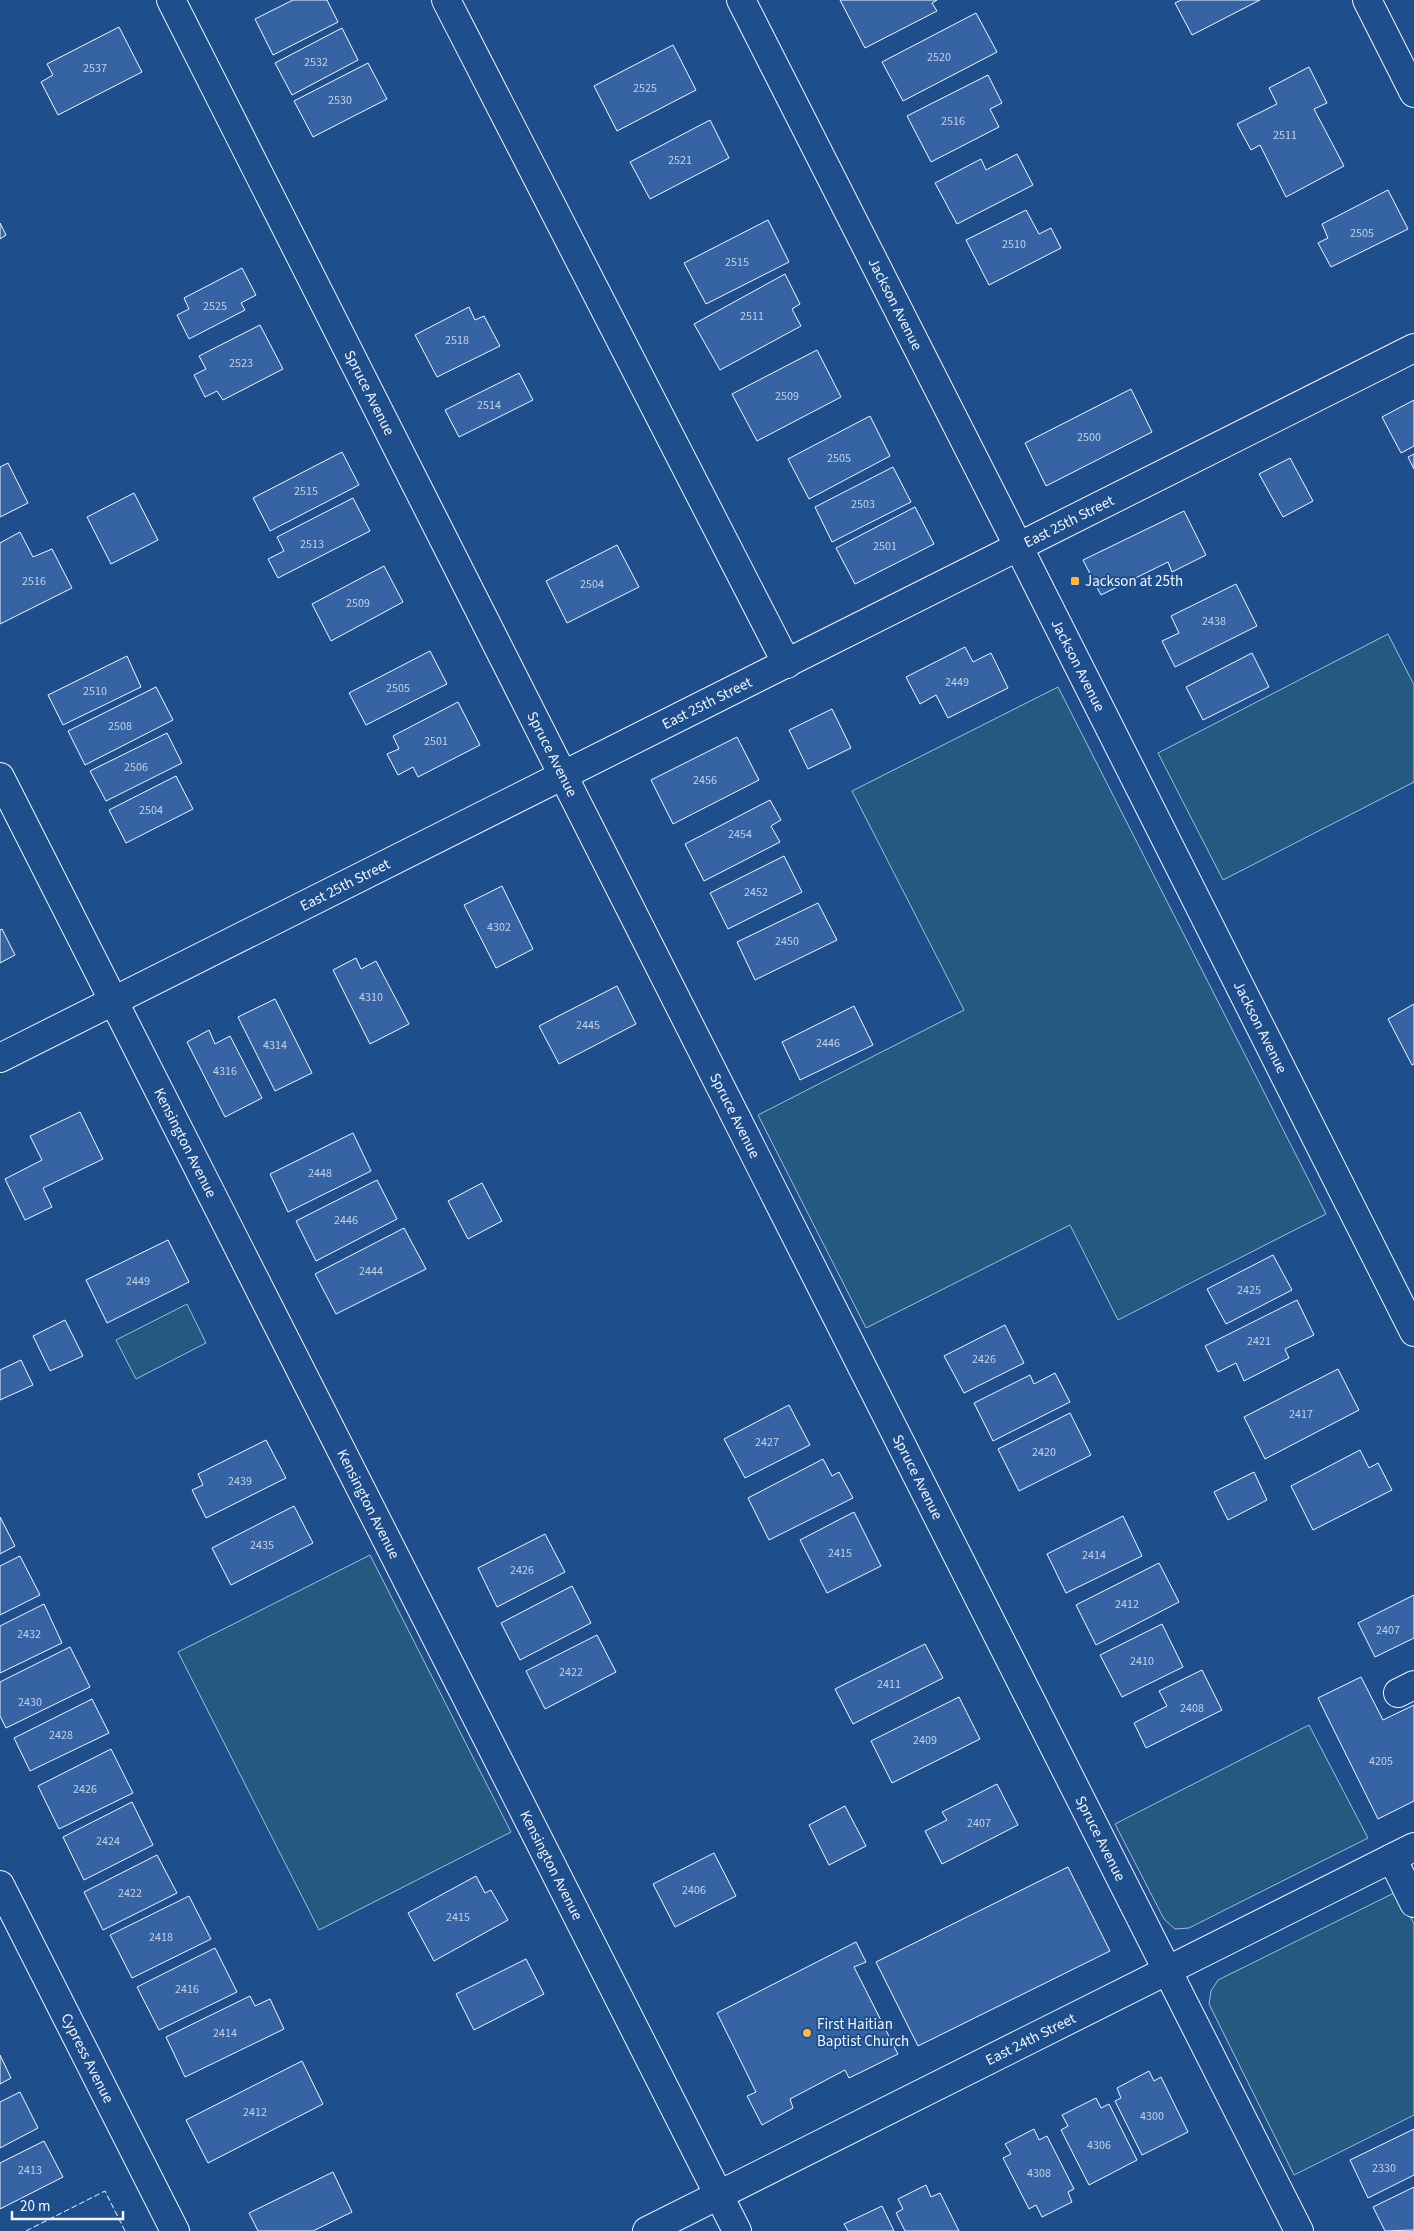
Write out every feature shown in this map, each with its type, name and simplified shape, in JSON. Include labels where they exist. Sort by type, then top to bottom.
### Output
[{"type":"street","name":"Spruce Avenue","points":[[171,0],[1299,2231]]},
{"type":"street","points":[[446,0],[787,664]]},
{"type":"street","name":"Jackson Avenue","points":[[741,0],[1414,1332]]},
{"type":"street","points":[[1367,0],[1414,93]]},
{"type":"street","name":"East 25th Street","points":[[0,1058],[1414,348]]},
{"type":"street","name":"Kensington Avenue","points":[[0,777],[737,2231]]},
{"type":"street","points":[[1403,1853],[1414,1903]]},
{"type":"street","name":"East 24th Street","points":[[647,2231],[1403,1853]]},
{"type":"street","name":"Cypress Avenue","points":[[0,1885],[176,2231]]},
{"type":"shaded area","points":[[1388,634],[1414,685],[1414,782],[1223,880],[1158,753]]},
{"type":"shaded area","points":[[1058,687],[1326,1214],[1118,1320],[1070,1225],[866,1328],[758,1115],[964,1010],[852,791]]},
{"type":"shaded area","points":[[187,1304],[206,1343],[136,1379],[116,1340]]},
{"type":"shaded area","points":[[370,1555],[511,1832],[319,1930],[178,1652]]},
{"type":"shaded area","points":[[1309,1725],[1368,1838],[1189,1928],[1175,1929],[1164,1919],[1115,1824]]},
{"type":"shaded area","points":[[1398,1891],[1414,1924],[1414,2115],[1294,2175],[1209,2004],[1211,1991],[1218,1980]]},
{"type":"building","points":[[293,0],[327,0],[338,22],[273,55],[255,19]]},
{"type":"building","points":[[840,0],[937,0],[932,3],[937,11],[865,48]]},
{"type":"building","points":[[1181,0],[1260,0],[1192,35],[1175,3]]},
{"type":"building","points":[[976,13],[997,52],[903,101],[882,62]]},
{"type":"building","points":[[119,27],[142,72],[58,115],[41,82],[53,75],[47,64]]},
{"type":"building","points":[[342,28],[358,60],[292,95],[275,63]]},
{"type":"building","points":[[673,45],[696,90],[617,131],[594,86]]},
{"type":"building","points":[[368,63],[387,99],[313,137],[294,101]]},
{"type":"building","points":[[1309,67],[1327,103],[1314,109],[1344,166],[1286,197],[1260,145],[1251,150],[1237,124],[1277,104],[1269,88]]},
{"type":"building","points":[[988,75],[1002,103],[990,109],[999,127],[931,162],[907,116]]},
{"type":"building","points":[[710,120],[729,158],[650,199],[630,162]]},
{"type":"building","points":[[1017,154],[1033,185],[957,224],[935,183],[981,159],[986,170]]},
{"type":"building","points":[[1388,190],[1408,229],[1331,267],[1318,243],[1328,238],[1322,224]]},
{"type":"building","points":[[1026,210],[1039,234],[1051,228],[1061,248],[989,285],[966,240]]},
{"type":"building","points":[[768,220],[789,262],[706,304],[684,263]]},
{"type":"building","points":[[0,223],[6,235],[0,239]]},
{"type":"building","points":[[242,268],[256,295],[241,303],[245,310],[189,339],[177,315],[189,309],[184,298]]},
{"type":"building","points":[[785,274],[800,304],[792,309],[801,326],[720,370],[694,324]]},
{"type":"building","points":[[469,307],[475,320],[484,316],[500,346],[437,377],[415,335]]},
{"type":"building","points":[[260,325],[283,369],[223,400],[217,391],[205,397],[194,375],[206,369],[199,356]]},
{"type":"building","points":[[817,350],[841,397],[757,441],[732,394]]},
{"type":"building","points":[[519,373],[533,400],[459,437],[445,410]]},
{"type":"building","points":[[1131,389],[1152,432],[1046,486],[1025,443]]},
{"type":"building","points":[[1414,400],[1414,446],[1401,453],[1382,417]]},
{"type":"building","points":[[870,416],[890,456],[809,499],[788,459]]},
{"type":"building","points":[[342,452],[359,485],[270,531],[253,498]]},
{"type":"building","points":[[1414,454],[1414,469],[1408,457]]},
{"type":"building","points":[[1290,458],[1313,501],[1283,517],[1259,474]]},
{"type":"building","points":[[8,463],[28,503],[0,517],[0,467]]},
{"type":"building","points":[[893,467],[911,502],[832,542],[815,507]]},
{"type":"building","points":[[134,493],[158,540],[111,564],[87,517]]},
{"type":"building","points":[[353,498],[370,531],[278,578],[268,559],[284,551],[277,537]]},
{"type":"building","points":[[915,507],[934,544],[855,584],[836,548]]},
{"type":"building","points":[[1184,511],[1206,555],[1172,572],[1168,562],[1101,595],[1083,560]]},
{"type":"building","points":[[20,532],[33,557],[52,549],[72,588],[0,624],[0,543]]},
{"type":"building","points":[[617,545],[639,587],[567,623],[546,581]]},
{"type":"building","points":[[384,566],[403,602],[331,641],[312,604]]},
{"type":"building","points":[[1236,584],[1257,626],[1175,667],[1162,641],[1179,633],[1171,616]]},
{"type":"building","points":[[965,647],[973,662],[991,653],[1008,688],[948,718],[936,695],[920,704],[906,677]]},
{"type":"building","points":[[430,651],[447,684],[366,725],[349,693]]},
{"type":"building","points":[[1252,653],[1269,687],[1203,720],[1186,687]]},
{"type":"building","points":[[127,656],[141,687],[63,725],[48,695]]},
{"type":"building","points":[[156,687],[173,720],[85,765],[68,731]]},
{"type":"building","points":[[458,702],[480,745],[418,777],[413,767],[398,775],[387,754],[399,749],[393,736]]},
{"type":"building","points":[[832,709],[851,748],[808,769],[789,730]]},
{"type":"building","points":[[167,733],[182,763],[106,801],[90,771]]},
{"type":"building","points":[[737,737],[759,780],[673,824],[651,780]]},
{"type":"building","points":[[176,776],[193,809],[126,843],[109,810]]},
{"type":"building","points":[[770,800],[781,820],[771,826],[780,842],[704,881],[685,844]]},
{"type":"building","points":[[784,856],[802,892],[728,929],[710,893]]},
{"type":"building","points":[[502,886],[533,949],[496,968],[464,905]]},
{"type":"building","points":[[818,903],[837,940],[755,980],[737,942]]},
{"type":"building","points":[[2,929],[15,955],[0,963],[0,930]]},
{"type":"building","points":[[356,958],[361,969],[376,961],[409,1024],[370,1044],[333,970]]},
{"type":"building","points":[[617,986],[636,1024],[559,1064],[539,1026]]},
{"type":"building","points":[[275,999],[312,1073],[275,1091],[238,1017]]},
{"type":"building","points":[[1414,1004],[1414,1064],[1412,1065],[1388,1019]]},
{"type":"building","points":[[854,1006],[873,1045],[800,1080],[782,1042]]},
{"type":"building","points":[[209,1030],[215,1044],[230,1036],[262,1098],[225,1117],[187,1042]]},
{"type":"building","points":[[80,1112],[103,1159],[43,1188],[52,1207],[25,1220],[5,1179],[42,1160],[30,1136]]},
{"type":"building","points":[[353,1133],[371,1171],[288,1212],[270,1174]]},
{"type":"building","points":[[377,1180],[397,1219],[316,1261],[296,1221]]},
{"type":"building","points":[[482,1183],[502,1221],[468,1239],[448,1201]]},
{"type":"building","points":[[404,1228],[426,1269],[336,1314],[315,1274]]},
{"type":"building","points":[[168,1240],[189,1282],[107,1323],[86,1280]]},
{"type":"building","points":[[1273,1255],[1292,1290],[1226,1324],[1207,1289]]},
{"type":"building","points":[[1297,1300],[1314,1335],[1285,1349],[1289,1358],[1244,1381],[1236,1363],[1218,1372],[1205,1346]]},
{"type":"building","points":[[65,1320],[83,1356],[50,1371],[33,1336]]},
{"type":"building","points":[[1005,1325],[1024,1363],[964,1393],[944,1356]]},
{"type":"building","points":[[21,1360],[33,1385],[0,1400],[0,1370]]},
{"type":"building","points":[[1338,1369],[1359,1410],[1265,1459],[1244,1417]]},
{"type":"building","points":[[1055,1373],[1070,1402],[993,1441],[974,1403],[1030,1375],[1034,1384]]},
{"type":"building","points":[[789,1405],[810,1445],[745,1478],[724,1439]]},
{"type":"building","points":[[1070,1413],[1091,1455],[1019,1491],[998,1449]]},
{"type":"building","points":[[266,1440],[286,1478],[206,1518],[192,1490],[203,1485],[198,1474]]},
{"type":"building","points":[[1360,1450],[1369,1468],[1378,1463],[1392,1490],[1313,1530],[1291,1486]]},
{"type":"building","points":[[823,1459],[832,1476],[839,1472],[853,1498],[769,1540],[748,1498]]},
{"type":"building","points":[[1254,1472],[1267,1500],[1228,1520],[1214,1492]]},
{"type":"building","points":[[294,1506],[313,1543],[231,1585],[212,1548]]},
{"type":"building","points":[[854,1512],[881,1566],[827,1593],[800,1540]]},
{"type":"building","points":[[1123,1516],[1142,1556],[1066,1593],[1047,1554]]},
{"type":"building","points":[[0,1517],[15,1546],[0,1554]]},
{"type":"building","points":[[545,1534],[565,1572],[497,1607],[478,1568]]},
{"type":"building","points":[[20,1556],[40,1595],[0,1615],[0,1566]]},
{"type":"building","points":[[1159,1563],[1179,1602],[1096,1645],[1076,1605]]},
{"type":"building","points":[[572,1586],[591,1623],[520,1660],[501,1623]]},
{"type":"building","points":[[1414,1595],[1414,1638],[1375,1657],[1358,1623]]},
{"type":"building","points":[[44,1604],[62,1643],[0,1673],[0,1626]]},
{"type":"building","points":[[1162,1624],[1183,1667],[1122,1697],[1100,1655]]},
{"type":"building","points":[[597,1635],[616,1672],[545,1709],[526,1671]]},
{"type":"building","points":[[925,1644],[943,1678],[853,1724],[835,1689]]},
{"type":"building","points":[[70,1647],[90,1687],[6,1728],[0,1716],[0,1682]]},
{"type":"building","points":[[1202,1670],[1222,1710],[1146,1748],[1134,1723],[1167,1706],[1159,1691]]},
{"type":"building","points":[[1361,1677],[1383,1720],[1414,1705],[1414,1801],[1378,1819],[1318,1698]]},
{"type":"building","points":[[959,1697],[980,1739],[892,1783],[871,1741]]},
{"type":"building","points":[[92,1699],[109,1733],[30,1771],[14,1738]]},
{"type":"building","points":[[111,1749],[133,1793],[59,1829],[38,1786]]},
{"type":"building","points":[[997,1784],[1018,1825],[942,1864],[925,1831],[947,1820],[942,1812]]},
{"type":"building","points":[[132,1802],[153,1845],[84,1880],[63,1837]]},
{"type":"building","points":[[845,1806],[866,1846],[829,1865],[809,1825]]},
{"type":"building","points":[[714,1853],[736,1896],[675,1927],[653,1884]]},
{"type":"building","points":[[157,1855],[177,1893],[103,1930],[84,1892]]},
{"type":"building","points":[[1068,1867],[1110,1951],[918,2046],[876,1962]]},
{"type":"building","points":[[476,1876],[485,1893],[491,1890],[508,1920],[434,1961],[408,1913]]},
{"type":"building","points":[[189,1896],[211,1939],[132,1978],[110,1935]]},
{"type":"building","name":"First Haitian Baptist Church","points":[[856,1942],[866,1962],[854,1967],[898,2054],[849,2078],[845,2070],[790,2099],[793,2108],[762,2125],[747,2096],[756,2092],[717,2013]]},
{"type":"building","points":[[215,1948],[237,1992],[159,2030],[137,1987]]},
{"type":"building","points":[[526,1959],[544,1994],[474,2030],[456,1994]]},
{"type":"building","points":[[250,1996],[255,2006],[270,1999],[284,2029],[185,2077],[166,2037]]},
{"type":"building","points":[[0,2055],[11,2078],[0,2084]]},
{"type":"building","points":[[302,2061],[323,2104],[208,2163],[186,2120]]},
{"type":"building","points":[[1149,2071],[1154,2081],[1161,2077],[1188,2132],[1142,2155],[1115,2101],[1121,2098],[1117,2088]]},
{"type":"building","points":[[20,2092],[38,2128],[0,2148],[0,2102]]},
{"type":"building","points":[[1096,2098],[1101,2108],[1109,2104],[1137,2160],[1089,2185],[1061,2130],[1068,2126],[1062,2115]]},
{"type":"building","points":[[1034,2129],[1039,2140],[1047,2136],[1074,2189],[1068,2192],[1072,2202],[1042,2217],[1036,2205],[1029,2209],[1003,2158],[1011,2154],[1005,2144]]},
{"type":"building","points":[[1414,2129],[1414,2175],[1368,2198],[1350,2160]]},
{"type":"building","points":[[44,2141],[63,2177],[0,2209],[0,2163]]},
{"type":"building","points":[[333,2172],[352,2212],[313,2231],[258,2231],[249,2213]]},
{"type":"building","points":[[926,2185],[931,2197],[940,2193],[959,2231],[905,2231],[896,2213],[903,2209],[898,2199]]},
{"type":"building","points":[[1414,2187],[1414,2230],[1385,2231],[1373,2207]]},
{"type":"building","points":[[882,2206],[894,2231],[848,2231],[844,2224]]},
{"type":"fence","points":[[26,2231],[105,2191],[125,2231]]},
{"type":"place","name":"Jackson at 25th","points":[[1075,581]]},
{"type":"place","name":"First Haitian Baptist Church","points":[[807,2033]]}]
